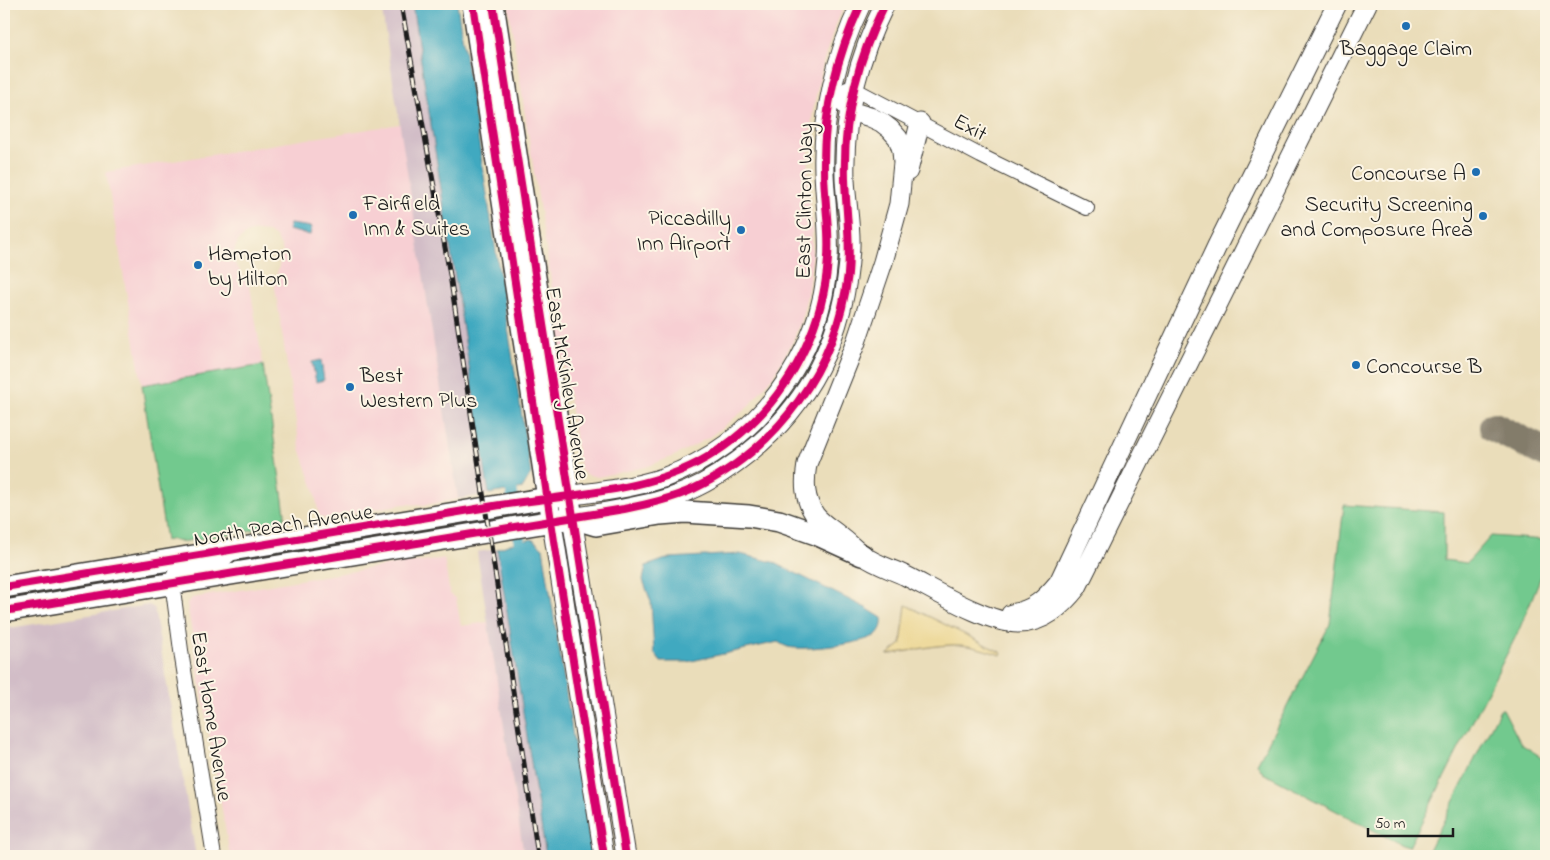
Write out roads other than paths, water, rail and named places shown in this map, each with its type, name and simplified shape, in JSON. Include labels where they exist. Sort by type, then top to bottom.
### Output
[{"type":"main road","name":"East McKinley Avenue","points":[[473,4],[558,497],[572,518],[626,856]]},
{"type":"main road","name":"East McKinley Avenue","points":[[493,4],[522,192],[558,497],[551,522],[604,856]]},
{"type":"main road","name":"East Clinton Way","points":[[558,497],[639,484],[696,464],[715,453],[750,426],[765,411],[790,376],[802,355],[818,317],[827,275],[828,237],[824,155],[826,128],[842,50],[861,4]]},
{"type":"main road","name":"East Clinton Way","points":[[572,518],[649,504],[693,489],[751,452],[769,436],[798,403],[821,365],[840,317],[850,245],[845,163],[850,111],[865,48],[885,4]]},
{"type":"main road","points":[[980,614],[1002,615],[1022,612],[1035,607],[1047,597],[1058,582],[1192,300],[1337,4]]},
{"type":"main road","points":[[572,518],[596,525],[660,514],[685,512],[749,516],[779,521],[816,534],[862,555],[980,614],[1017,623],[1033,621],[1047,616],[1069,598],[1077,587],[1367,4]]},
{"type":"main road","points":[[477,32],[495,86],[509,173],[512,182],[522,192]]},
{"type":"main road","points":[[833,88],[850,111],[881,122],[898,138],[902,150],[903,163],[899,204]]},
{"type":"main road","points":[[862,555],[816,516],[807,499],[805,476],[807,464],[884,262],[920,124]]},
{"type":"main road","points":[[1192,300],[1214,312]]},
{"type":"main road","name":"North Peach Avenue","points":[[4,587],[558,497]]},
{"type":"main road","name":"North Peach Avenue","points":[[4,611],[572,518]]},
{"type":"main road","points":[[4,597],[22,594],[56,578]]},
{"type":"street","name":"Exit","points":[[833,88],[854,89],[981,156],[1087,208]]},
{"type":"street","points":[[172,582],[174,574],[178,571],[221,562],[234,550]]},
{"type":"street","name":"East Home Avenue","points":[[172,582],[182,658],[214,856]]},
{"type":"water","points":[[412,4],[457,4],[531,474],[523,488],[489,494]]},
{"type":"water","points":[[290,224],[312,227],[310,235],[288,230]]},
{"type":"water","points":[[321,360],[324,380],[316,382],[312,362]]},
{"type":"water","points":[[532,539],[543,548],[592,856],[546,856],[497,549]]},
{"type":"water","points":[[740,554],[773,562],[866,608],[882,618],[880,629],[876,635],[869,638],[833,646],[796,648],[788,647],[778,642],[687,662],[661,662],[654,653],[651,602],[643,580],[646,566],[669,558]]},
{"type":"waterway","points":[[509,474],[522,558]]},
{"type":"railway","points":[[401,4],[450,275],[538,856]]},
{"type":"place","name":"Baggage Claim","points":[[1406,26]]},
{"type":"place","name":"Concourse A","points":[[1476,172]]},
{"type":"place","name":"Fairfield Inn & Suites","points":[[353,215]]},
{"type":"place","name":"Security Screening and Composure Area","points":[[1483,216]]},
{"type":"place","name":"Piccadilly Inn Airport","points":[[741,230]]},
{"type":"place","name":"Hampton by Hilton","points":[[198,265]]},
{"type":"place","name":"Concourse B","points":[[1356,365]]},
{"type":"place","name":"Best Western Plus","points":[[350,387]]}]
